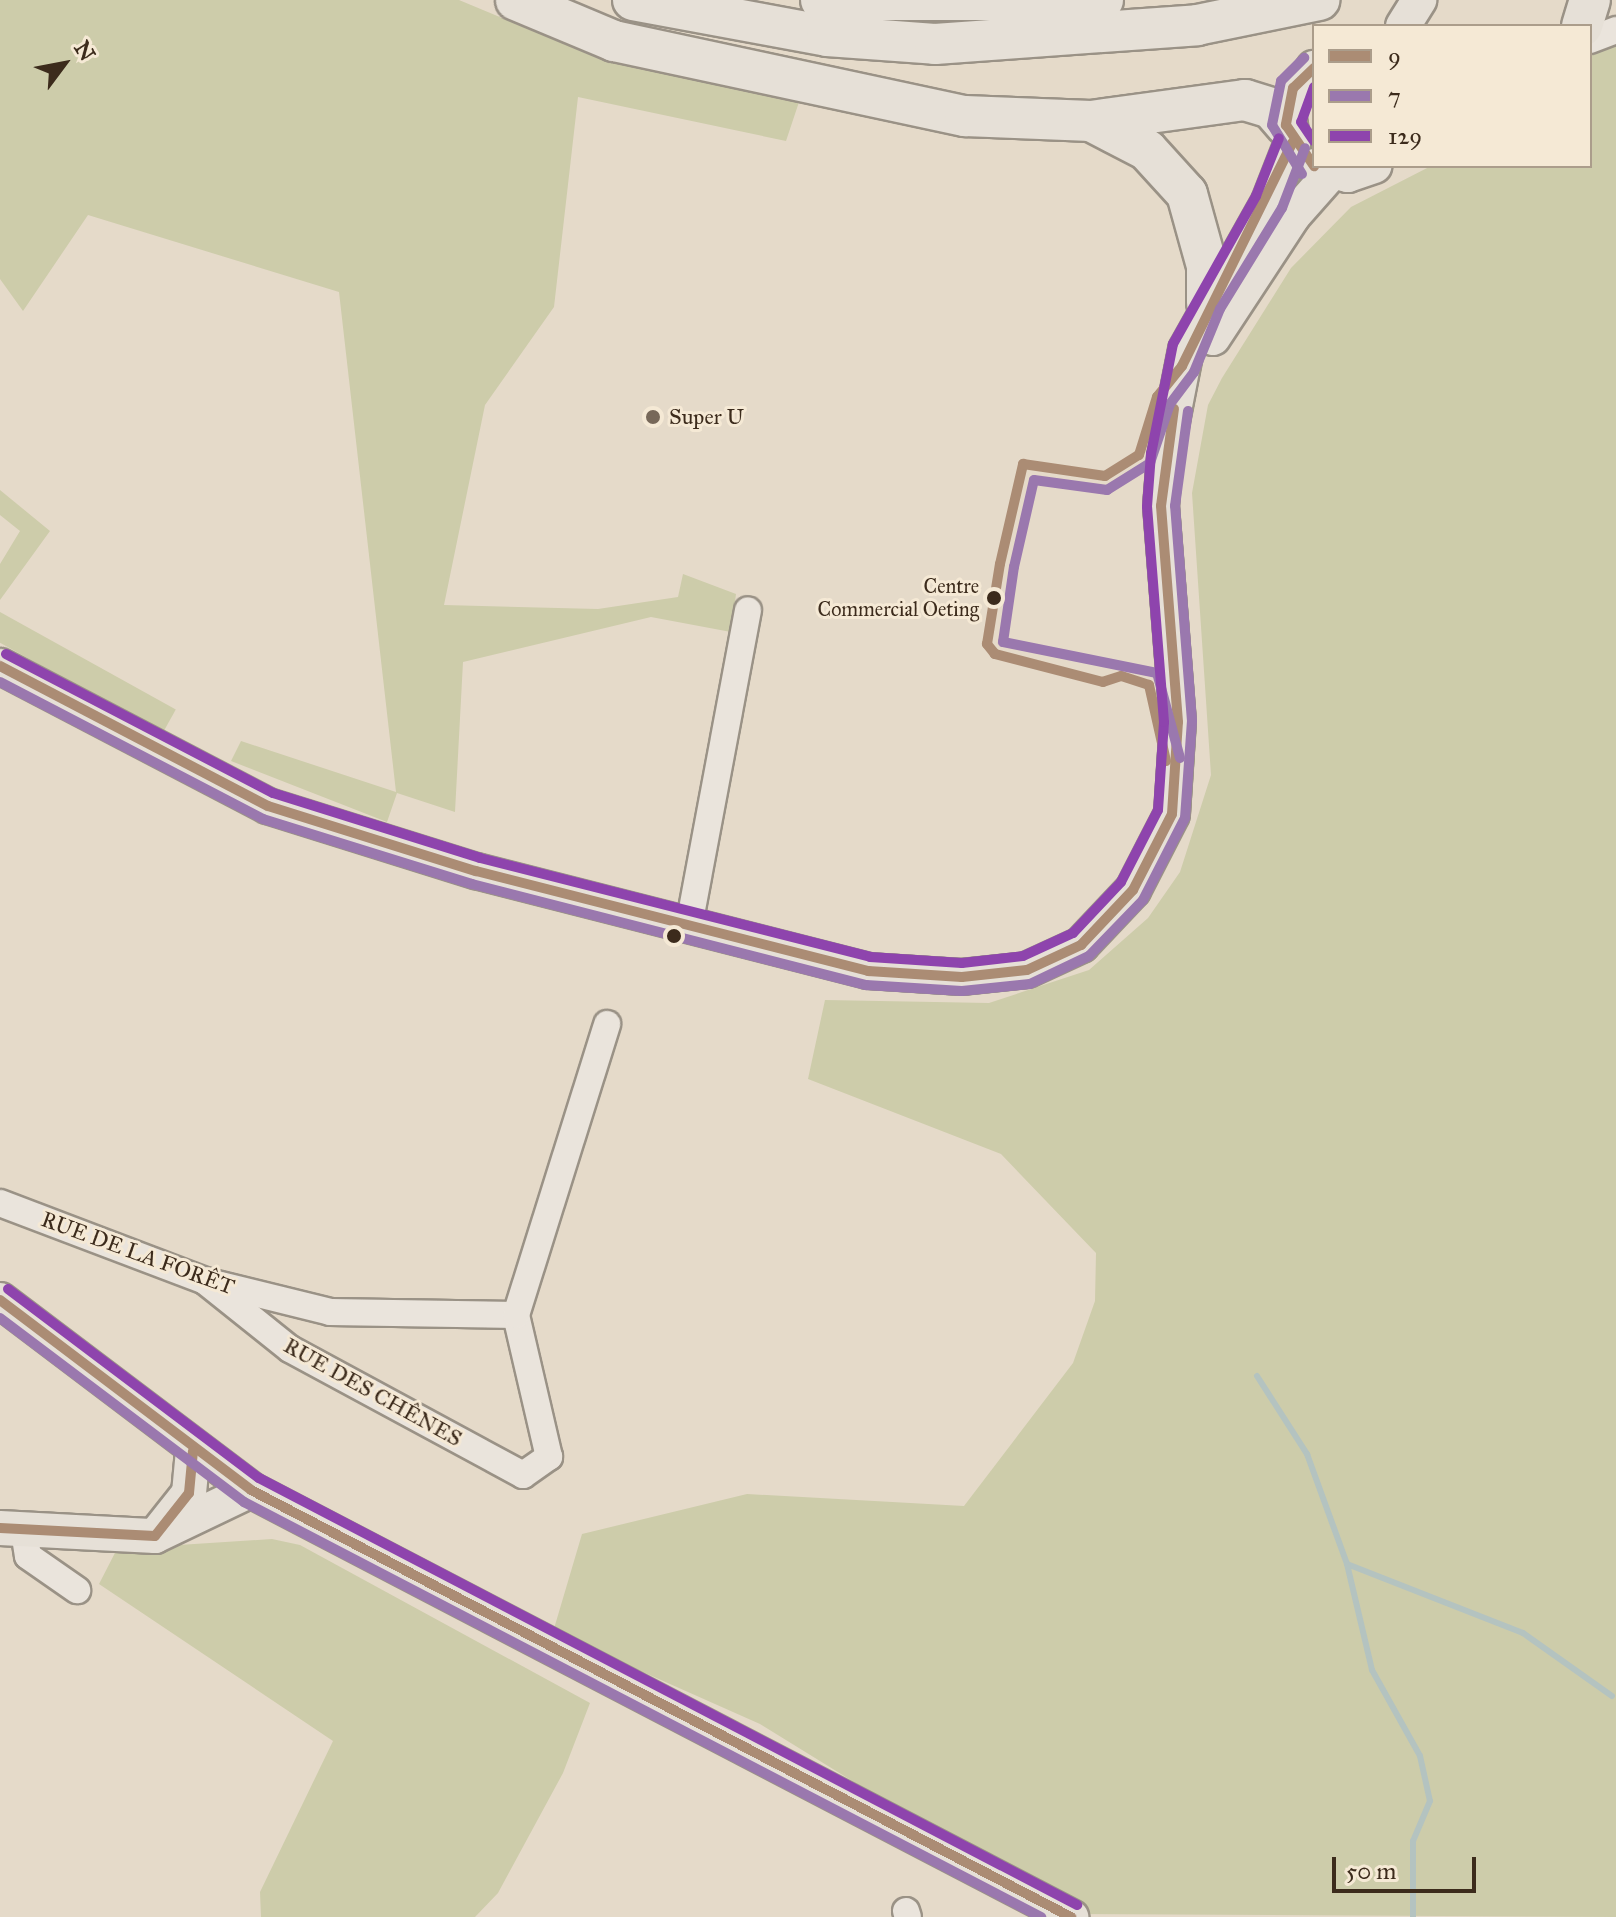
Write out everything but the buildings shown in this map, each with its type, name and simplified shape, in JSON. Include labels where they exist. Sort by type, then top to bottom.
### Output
[{"type":"highway","points":[[516,0],[614,41],[834,92],[965,116],[1091,121],[1245,100],[1271,108],[1308,155]]},
{"type":"highway","points":[[633,0],[827,36],[935,44],[1197,25],[1319,0]]},
{"type":"highway","points":[[821,0],[1103,0]]},
{"type":"highway","points":[[1583,24],[1590,0]]},
{"type":"highway","points":[[1091,121],[1147,150],[1187,194],[1216,310]]},
{"type":"main road","points":[[0,666],[268,806],[476,871],[690,920],[868,971],[962,977],[1027,970],[1081,945],[1133,890],[1160,849],[1177,769],[1161,506],[1174,409],[1186,350],[1216,310],[1308,155],[1293,88],[1312,70]]},
{"type":"main road","points":[[1216,310],[1269,202],[1308,155]]},
{"type":"main road","points":[[0,1300],[193,1451],[251,1490],[1071,1917]]},
{"type":"main road","points":[[155,1536],[189,1493],[193,1451]]},
{"type":"main road","points":[[12,1529],[155,1536],[251,1490]]},
{"type":"street","points":[[1592,39],[1616,30]]},
{"type":"street","points":[[690,920],[748,610]]},
{"type":"street","points":[[516,1315],[607,1024]]},
{"type":"street","name":"RUE DE LA FORÊT","points":[[0,1203],[205,1281],[330,1312],[516,1315]]},
{"type":"street","name":"RUE DES CHÊNES","points":[[205,1281],[290,1349],[523,1475],[549,1457],[516,1315]]},
{"type":"street","points":[[12,1529],[28,1556],[77,1590]]},
{"type":"green space","points":[[0,0],[459,0],[601,59],[799,102],[786,141],[578,97],[554,307],[485,405],[444,605],[598,609],[678,597],[683,574],[736,594],[731,632],[651,617],[463,662],[455,812],[397,793],[387,822],[231,761],[241,741],[396,792],[339,292],[88,215],[23,311],[0,279]]},
{"type":"green space","points":[[1616,31],[1616,1917],[1068,1914],[760,1724],[553,1632],[582,1534],[747,1494],[964,1506],[1073,1363],[1095,1301],[1096,1253],[1001,1154],[808,1079],[825,1000],[989,1003],[1089,970],[1148,918],[1180,872],[1211,775],[1192,493],[1208,405],[1291,268],[1351,207],[1427,168],[1592,168],[1592,40]]},
{"type":"green space","points":[[0,490],[50,531],[0,600],[0,564],[20,531],[0,515]]},
{"type":"green space","points":[[0,612],[176,709],[163,733],[0,643]]},
{"type":"green space","points":[[272,1539],[300,1545],[590,1703],[563,1773],[498,1893],[475,1917],[261,1917],[260,1892],[333,1741],[99,1584],[117,1549]]},
{"type":"waterway","points":[[1257,1376],[1307,1454],[1347,1564],[1523,1633],[1612,1696]]},
{"type":"waterway","points":[[1347,1564],[1372,1670],[1420,1756],[1430,1801],[1413,1841],[1413,1917]]},
{"type":"transit line","name":"7","points":[[1302,174],[1272,125],[1281,81],[1304,58]]},
{"type":"transit line","name":"9","points":[[1312,70],[1293,88],[1286,125],[1312,163]]},
{"type":"transit line","name":"129","points":[[1312,92],[1301,122],[1312,138]]},
{"type":"transit line","name":"129","points":[[6,654],[273,793],[480,858],[870,957],[962,963],[1023,956],[1073,933],[1121,882],[1158,810],[1164,722],[1147,507],[1151,454],[1173,344],[1256,196],[1279,138]]},
{"type":"transit line","name":"9","points":[[1166,761],[1149,685],[1121,676],[1103,682],[995,654],[987,644],[1000,564],[1023,464],[1105,476],[1139,455],[1157,397],[1182,366],[1292,143]]},
{"type":"transit line","name":"7","points":[[1180,758],[1157,673],[1003,642],[1014,567],[1034,480],[1107,490],[1150,463],[1170,404],[1194,372],[1220,309],[1282,208],[1305,148]]},
{"type":"transit line","name":"9","points":[[0,666],[268,806],[476,871],[868,971],[962,977],[1027,970],[1081,945],[1133,890],[1172,814],[1178,722],[1161,506],[1174,409]]},
{"type":"transit line","name":"7","points":[[0,682],[263,819],[472,884],[866,985],[962,991],[1030,984],[1089,956],[1143,900],[1185,818],[1192,721],[1175,506],[1188,411]]},
{"type":"transit line","name":"129","points":[[8,1289],[259,1478],[1077,1905]]},
{"type":"transit line","name":"9","points":[[0,1300],[251,1490],[1071,1917]]},
{"type":"transit line","name":"7","points":[[0,1318],[244,1502],[1041,1917]]},
{"type":"transit line","name":"9","points":[[0,1528],[155,1536],[189,1493],[193,1451]]},
{"type":"place","name":"Super U","points":[[653,417]]},
{"type":"place","name":"Centre Commercial Oeting","points":[[994,598]]}]
